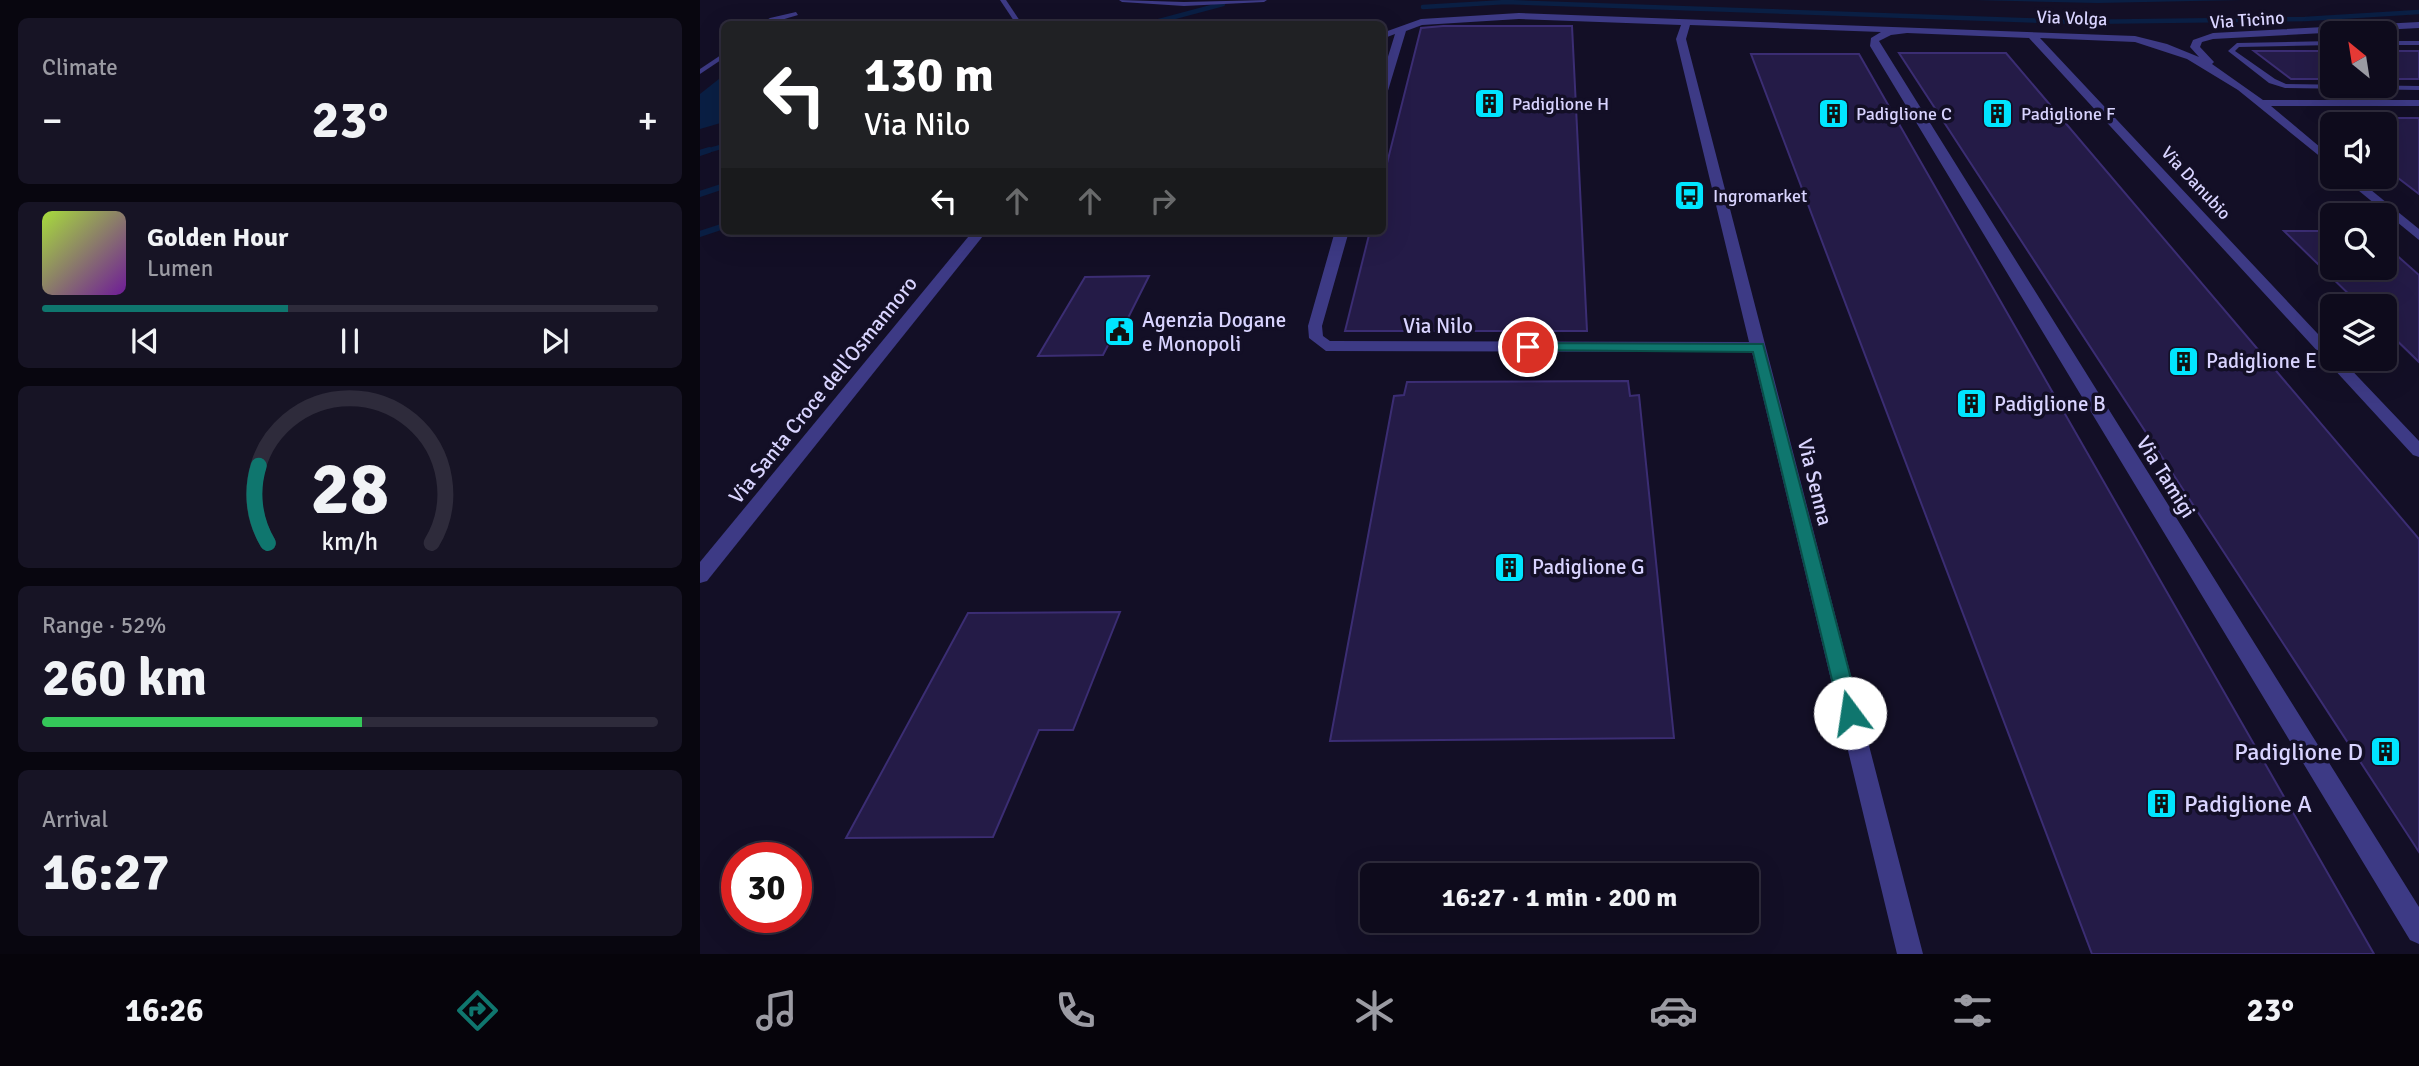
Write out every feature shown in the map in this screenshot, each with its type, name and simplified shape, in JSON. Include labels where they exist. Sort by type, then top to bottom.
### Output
[{"type":"street","points":[[1386,34],[1421,22],[1487,17],[1686,22]]},
{"type":"street","name":"Via Volga","points":[[1686,22],[2031,34],[2148,41],[2181,51],[2216,70],[2320,153]]},
{"type":"street","name":"Via Senna","points":[[1686,22],[1681,39],[1910,954]]},
{"type":"street","name":"Via Ticino","points":[[2216,70],[2195,47],[2198,40],[2213,36],[2419,25]]},
{"type":"street","points":[[1826,27],[1854,33],[1875,46]]},
{"type":"street","points":[[1386,80],[1402,28]]},
{"type":"street","points":[[1875,46],[1874,40],[1882,34],[1912,30]]},
{"type":"street","name":"Via Danubio","points":[[2031,34],[2320,345]]},
{"type":"street","name":"Via Tamigi","points":[[1875,46],[2419,931]]},
{"type":"street","points":[[2259,103],[2419,103]]},
{"type":"street","points":[[2362,189],[2419,236]]},
{"type":"street","name":"Via Santa Croce dell'Osmannoro","points":[[700,576],[977,235]]},
{"type":"street","name":"Via Nilo","points":[[1341,235],[1314,332],[1319,342],[1326,346],[1758,347]]},
{"type":"street","name":"Via Danubio","points":[[2344,371],[2419,451]]},
{"type":"lane","points":[[1003,0],[1016,21]]},
{"type":"lane","points":[[1122,0],[1184,4],[1264,0]]},
{"type":"lane","points":[[768,21],[796,14]]},
{"type":"lane","points":[[2320,43],[2248,44],[2231,48],[2272,81],[2291,87],[2419,88]]},
{"type":"lane","points":[[2398,43],[2419,43]]},
{"type":"lane","points":[[700,72],[721,57]]},
{"type":"lane","points":[[2253,73],[2272,88],[2287,90],[2291,87]]},
{"type":"water","points":[[1975,0],[2241,0],[2097,3]]},
{"type":"water","points":[[721,77],[721,123],[700,129],[700,94]]},
{"type":"building","name":"Padiglione H","points":[[1572,26],[1587,331],[1345,331],[1369,235],[1386,235],[1386,167],[1421,28]]},
{"type":"building","points":[[2254,51],[2320,51],[2320,79],[2291,79]]},
{"type":"building","points":[[2398,51],[2419,51],[2419,79],[2398,79]]},
{"type":"building","name":"Padiglione E","points":[[1899,53],[2006,53],[2419,539],[2419,852]]},
{"type":"building","points":[[1751,54],[1859,54],[2374,954],[2092,954]]},
{"type":"building","points":[[2397,118],[2419,118],[2419,194],[2397,177]]},
{"type":"building","points":[[2284,231],[2320,231],[2320,266]]},
{"type":"building","points":[[2397,256],[2419,275],[2419,362],[2397,341],[2397,294],[2349,294],[2334,280],[2397,280]]},
{"type":"building","points":[[1149,276],[1127,320],[1121,320],[1103,355],[1038,356],[1085,277]]},
{"type":"building","name":"Padiglione G","points":[[1628,381],[1630,396],[1639,395],[1674,738],[1330,741],[1394,396],[1404,395],[1407,382]]},
{"type":"building","points":[[1120,612],[1073,730],[1039,730],[993,837],[846,838],[968,613]]},
{"type":"waterway","points":[[1423,7],[1506,2],[2077,22],[2305,19],[2419,12]]},
{"type":"waterway","points":[[1159,21],[1223,4]]},
{"type":"waterway","points":[[703,152],[721,147]]},
{"type":"waterway","points":[[703,152],[709,150]]},
{"type":"waterway","points":[[700,194],[721,187]]},
{"type":"waterway","points":[[700,234],[721,227]]},
{"type":"place","name":"Padiglione H","points":[[1489,104]]},
{"type":"place","name":"Padiglione C","points":[[1833,114]]},
{"type":"place","name":"Padiglione F","points":[[1998,114]]},
{"type":"place","name":"Ingromarket","points":[[1690,196]]},
{"type":"place","name":"Agenzia Dogane e Monopoli","points":[[1119,332]]},
{"type":"place","name":"Padiglione E","points":[[2183,361]]},
{"type":"place","name":"Padiglione B","points":[[1971,404]]},
{"type":"place","name":"Padiglione G","points":[[1509,567]]},
{"type":"place","name":"Padiglione D","points":[[2386,752]]},
{"type":"place","name":"Padiglione A","points":[[2161,804]]},
{"type":"route","points":[[1528,347],[1758,347],[1850,713]]}]
